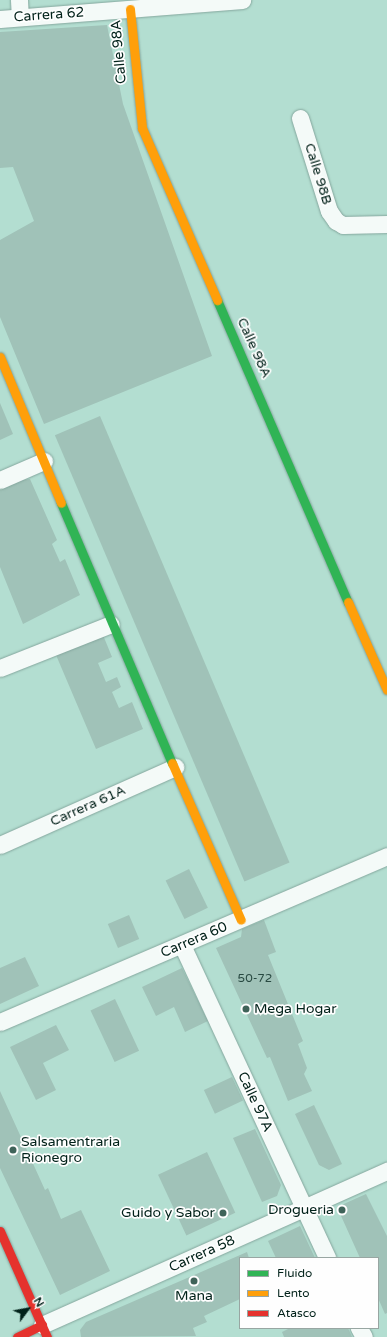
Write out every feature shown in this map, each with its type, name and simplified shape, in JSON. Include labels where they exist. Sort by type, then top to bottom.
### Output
[{"type":"street","points":[[19,0],[20,17]]},
{"type":"street","name":"Carrera 62","points":[[0,19],[242,0]]},
{"type":"street","name":"Calle 98A","points":[[130,9],[142,128],[387,690]]},
{"type":"street","name":"Calle 98B","points":[[300,118],[329,211],[336,221],[343,225],[387,224]]},
{"type":"street","points":[[0,357],[111,624],[176,767],[241,920]]},
{"type":"street","points":[[0,480],[44,461]]},
{"type":"street","points":[[0,668],[111,624]]},
{"type":"street","name":"Carrera 61A","points":[[0,845],[176,767]]},
{"type":"street","name":"Carrera 60","points":[[0,1022],[241,920],[387,856]]},
{"type":"street","name":"Calle 97A","points":[[182,945],[327,1257]]},
{"type":"street","name":"Carrera 58","points":[[17,1337],[45,1331],[304,1208],[387,1171]]},
{"type":"street","points":[[0,1231],[45,1331]]},
{"type":"building","points":[[107,25],[123,104],[212,356],[44,424],[0,317],[0,240],[34,221],[13,167],[0,168],[0,32]]},
{"type":"building","points":[[0,403],[13,434],[0,440]]},
{"type":"building","points":[[100,416],[290,862],[244,882],[55,435]]},
{"type":"building","points":[[30,479],[57,540],[52,544],[60,562],[65,559],[80,595],[23,624],[0,567],[0,490],[21,480]]},
{"type":"building","points":[[103,635],[112,657],[98,663],[106,682],[117,677],[121,687],[112,692],[119,708],[132,702],[143,729],[96,749],[56,655]]},
{"type":"building","points":[[189,869],[208,908],[184,919],[166,880]]},
{"type":"building","points":[[129,915],[139,939],[118,948],[108,924]]},
{"type":"building","points":[[264,920],[276,952],[268,955],[303,1041],[298,1044],[307,1068],[304,1074],[312,1091],[288,1101],[270,1057],[267,1058],[216,948],[241,937],[242,929]]},
{"type":"building","points":[[25,957],[39,986],[0,1004],[0,968]]},
{"type":"building","points":[[182,968],[208,1021],[185,1032],[174,1007],[156,1016],[142,987]]},
{"type":"building","points":[[115,999],[139,1051],[115,1062],[91,1010]]},
{"type":"building","points":[[56,1025],[69,1050],[43,1063],[56,1090],[36,1100],[10,1047]]},
{"type":"building","points":[[232,1077],[243,1101],[215,1114],[204,1090]]},
{"type":"building","points":[[0,1091],[45,1190],[48,1188],[61,1219],[81,1210],[110,1271],[60,1295],[0,1168]]},
{"type":"building","points":[[314,1105],[342,1164],[329,1170],[319,1165],[295,1114]]},
{"type":"building","points":[[255,1129],[281,1185],[277,1196],[262,1202],[233,1138]]},
{"type":"building","points":[[207,1152],[235,1213],[186,1236],[158,1175]]},
{"type":"building","points":[[366,1194],[387,1236],[387,1313],[385,1314],[379,1300],[379,1257],[360,1257],[337,1207]]},
{"type":"building","points":[[300,1226],[315,1257],[276,1257],[268,1241]]},
{"type":"building","points":[[247,1252],[249,1257],[239,1257],[239,1299],[204,1316],[207,1322],[193,1328],[196,1336],[81,1337],[80,1330],[86,1322]]},
{"type":"building","points":[[288,1329],[348,1329],[352,1337],[284,1337],[282,1332]]},
{"type":"traffic: fast","points":[[217,300],[348,602]]},
{"type":"traffic: fast","points":[[61,503],[172,763]]},
{"type":"traffic: slow","points":[[130,9],[142,128],[217,300]]},
{"type":"traffic: slow","points":[[0,357],[61,503]]},
{"type":"traffic: slow","points":[[348,602],[387,690]]},
{"type":"traffic: slow","points":[[172,763],[241,920]]},
{"type":"traffic: jam","points":[[0,1231],[47,1337]]},
{"type":"traffic: jam","points":[[17,1337],[42,1325]]},
{"type":"place","name":"Mega Hogar","points":[[246,1009]]},
{"type":"place","name":"Salsamentraria Rionegro","points":[[13,1150]]},
{"type":"place","name":"Drogueria","points":[[342,1210]]},
{"type":"place","name":"Guido y Sabor","points":[[223,1213]]},
{"type":"place","name":"Mana","points":[[194,1281]]}]
